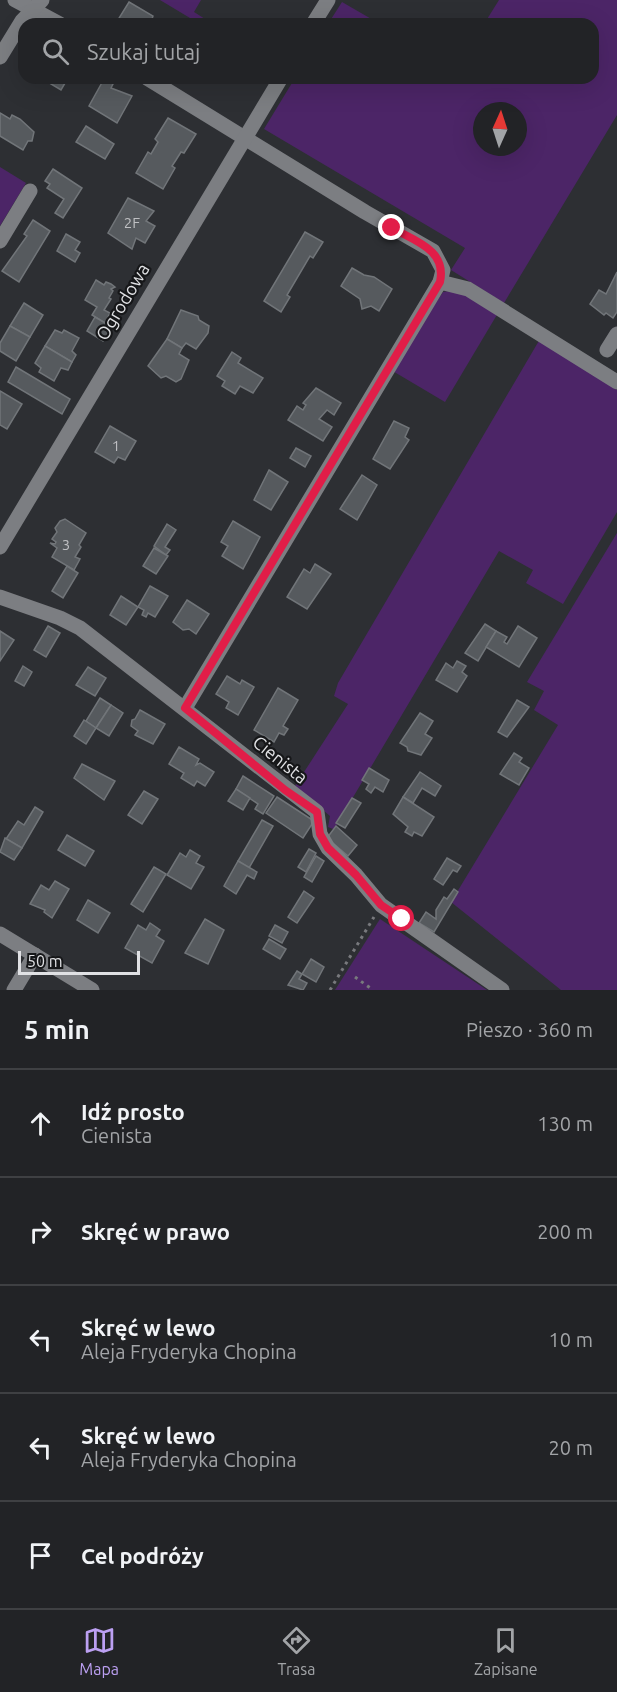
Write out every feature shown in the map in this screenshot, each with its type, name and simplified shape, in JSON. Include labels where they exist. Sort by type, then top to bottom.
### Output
[{"type":"street","points":[[15,0],[39,4],[54,18]]},
{"type":"street","points":[[317,18],[328,0]]},
{"type":"street","points":[[24,18],[39,4]]},
{"type":"street","points":[[0,57],[18,26]]},
{"type":"street","points":[[157,84],[433,251],[443,270],[440,282],[185,708]]},
{"type":"street","name":"Ogrodowa","points":[[0,547],[277,84]]},
{"type":"street","points":[[0,241],[30,191]]},
{"type":"street","points":[[440,282],[468,289],[617,382]]},
{"type":"street","points":[[608,350],[617,334]]},
{"type":"street","name":"Cienista","points":[[0,597],[60,618],[80,628],[185,708],[285,790],[317,812],[320,834],[328,848],[356,875],[381,905],[502,990]]},
{"type":"street","points":[[0,934],[92,990]]},
{"type":"street","points":[[14,990],[35,955]]},
{"type":"path","points":[[330,990],[381,905]]},
{"type":"path","points":[[355,977],[373,990]]},
{"type":"shaded area","points":[[160,0],[201,0],[194,12],[204,18],[190,18]]},
{"type":"shaded area","points":[[499,0],[617,0],[617,115],[504,303],[451,270],[465,248],[264,129],[291,84],[599,84],[599,18],[488,18]]},
{"type":"shaded area","points":[[342,2],[370,18],[332,18]]},
{"type":"shaded area","points":[[0,167],[26,183],[0,226]]},
{"type":"shaded area","points":[[455,290],[498,313],[445,402],[391,370],[443,292]]},
{"type":"shaded area","points":[[540,339],[617,390],[617,512],[563,604],[526,583],[533,570],[499,551],[336,826],[333,829],[328,827],[330,816],[295,786],[348,704],[334,696],[338,683]]},
{"type":"shaded area","points":[[617,533],[617,990],[561,990],[451,902],[558,725],[534,710],[544,691],[527,682]]},
{"type":"shaded area","points":[[380,919],[487,990],[335,990]]},
{"type":"building","points":[[129,2],[153,16],[152,18],[119,18]]},
{"type":"building","points":[[51,84],[64,84],[61,90]]},
{"type":"building","points":[[101,84],[113,84],[111,88],[132,96],[117,123],[89,106]]},
{"type":"building","points":[[0,113],[10,119],[12,115],[20,119],[34,132],[32,141],[28,141],[23,150],[0,136]]},
{"type":"building","points":[[168,118],[196,134],[172,166],[175,168],[163,189],[136,173],[148,152],[151,154],[158,142],[155,139]]},
{"type":"building","points":[[86,126],[114,144],[105,159],[76,142]]},
{"type":"building","points":[[53,169],[82,188],[63,218],[55,213],[64,199],[47,188],[50,184],[45,181]]},
{"type":"building","points":[[128,198],[154,211],[146,221],[155,226],[145,243],[136,238],[132,249],[108,233]]},
{"type":"building","points":[[33,220],[50,231],[19,282],[2,271],[27,236],[24,234]]},
{"type":"building","points":[[305,232],[323,242],[313,258],[310,256],[287,295],[290,297],[281,312],[264,301]]},
{"type":"building","points":[[66,234],[80,242],[75,250],[80,253],[75,262],[57,251]]},
{"type":"building","points":[[352,268],[364,275],[374,277],[392,289],[379,311],[371,306],[362,309],[360,299],[341,286]]},
{"type":"building","points":[[617,272],[617,312],[613,318],[606,313],[604,315],[590,304],[599,290],[606,294]]},
{"type":"building","points":[[96,280],[104,285],[106,282],[115,287],[111,289],[113,291],[109,298],[111,299],[104,310],[110,313],[105,323],[92,315],[97,307],[85,300]]},
{"type":"building","points":[[24,303],[43,315],[30,337],[10,326]]},
{"type":"building","points":[[181,310],[198,316],[199,320],[209,326],[208,333],[196,349],[186,343],[182,348],[167,339]]},
{"type":"building","points":[[95,317],[112,327],[103,341],[87,331]]},
{"type":"building","points":[[10,326],[30,337],[16,361],[0,351],[0,343]]},
{"type":"building","points":[[55,330],[62,333],[64,330],[79,338],[72,351],[76,355],[72,362],[45,346]]},
{"type":"building","points":[[167,339],[182,348],[179,354],[189,360],[181,379],[176,382],[166,376],[161,378],[148,366]]},
{"type":"building","points":[[45,346],[72,362],[68,370],[61,368],[54,381],[39,372],[41,368],[35,363]]},
{"type":"building","points":[[232,352],[241,358],[238,363],[263,378],[253,393],[240,386],[235,394],[222,386],[225,381],[217,376]]},
{"type":"building","points":[[16,367],[70,399],[62,414],[8,382]]},
{"type":"building","points":[[316,388],[341,403],[334,415],[327,410],[319,419],[332,427],[323,441],[288,420],[297,406],[303,410],[306,405],[303,403]]},
{"type":"building","points":[[0,391],[22,404],[7,429],[0,425]]},
{"type":"building","points":[[394,421],[409,428],[405,437],[409,440],[390,469],[373,459]]},
{"type":"building","points":[[110,426],[136,441],[125,460],[118,457],[114,463],[95,452]]},
{"type":"building","points":[[296,448],[311,456],[305,467],[290,458]]},
{"type":"building","points":[[269,470],[288,482],[271,510],[254,500]]},
{"type":"building","points":[[362,475],[377,485],[357,520],[340,509]]},
{"type":"building","points":[[65,519],[86,533],[75,557],[80,559],[74,570],[52,557],[57,548],[50,543],[55,544],[56,542],[52,539],[57,532],[55,528],[60,521]]},
{"type":"building","points":[[233,521],[260,537],[243,569],[222,556],[228,546],[221,542]]},
{"type":"building","points":[[167,524],[176,530],[165,547],[170,550],[166,555],[154,546]]},
{"type":"building","points":[[154,548],[168,556],[156,574],[143,566]]},
{"type":"building","points":[[315,564],[331,574],[307,609],[287,597],[304,569],[310,573]]},
{"type":"building","points":[[67,566],[78,573],[63,598],[52,591]]},
{"type":"building","points":[[150,586],[168,596],[155,617],[148,613],[146,617],[142,615],[144,610],[138,607]]},
{"type":"building","points":[[121,596],[138,607],[126,625],[110,615]]},
{"type":"building","points":[[187,600],[209,614],[196,634],[189,629],[183,630],[173,622]]},
{"type":"building","points":[[485,624],[496,631],[478,661],[465,653]]},
{"type":"building","points":[[48,626],[60,633],[46,657],[34,650]]},
{"type":"building","points":[[518,626],[537,638],[519,667],[486,647],[496,631],[507,637],[504,642],[507,644]]},
{"type":"building","points":[[0,631],[14,640],[0,661]]},
{"type":"building","points":[[457,661],[466,666],[462,672],[467,676],[457,692],[436,680],[446,663],[453,668]]},
{"type":"building","points":[[23,666],[32,672],[24,686],[15,681]]},
{"type":"building","points":[[88,667],[106,678],[95,696],[76,685]]},
{"type":"building","points":[[227,676],[240,684],[242,680],[254,687],[238,715],[226,708],[229,702],[216,694]]},
{"type":"building","points":[[278,688],[298,700],[283,726],[288,729],[284,735],[279,733],[274,742],[254,730]]},
{"type":"building","points":[[100,698],[111,705],[96,728],[86,721]]},
{"type":"building","points":[[517,700],[529,707],[507,737],[498,732]]},
{"type":"building","points":[[111,705],[123,713],[109,736],[96,728]]},
{"type":"building","points":[[140,710],[165,724],[153,744],[135,735],[138,731],[131,726],[132,720]]},
{"type":"building","points":[[420,713],[433,721],[425,734],[432,738],[421,755],[408,751],[407,747],[400,743]]},
{"type":"building","points":[[84,720],[96,728],[86,744],[74,736]]},
{"type":"building","points":[[179,747],[199,759],[196,765],[200,763],[214,772],[205,786],[197,781],[194,786],[181,778],[184,773],[169,764]]},
{"type":"building","points":[[514,753],[522,758],[519,762],[529,768],[519,785],[500,774]]},
{"type":"building","points":[[82,764],[115,781],[104,800],[74,778]]},
{"type":"building","points":[[369,768],[389,780],[383,792],[375,787],[371,793],[366,789],[369,784],[362,780]]},
{"type":"building","points":[[420,772],[441,786],[435,796],[422,788],[413,803],[403,797]]},
{"type":"building","points":[[243,776],[274,796],[263,814],[255,809],[258,804],[236,789]]},
{"type":"building","points":[[236,789],[250,798],[243,810],[228,801]]},
{"type":"building","points":[[144,791],[158,799],[142,824],[128,815]]},
{"type":"building","points":[[277,797],[314,821],[303,838],[266,813]]},
{"type":"building","points":[[403,797],[434,817],[422,836],[414,832],[412,836],[405,832],[408,827],[393,814]]},
{"type":"building","points":[[352,798],[361,803],[345,828],[336,823]]},
{"type":"building","points":[[35,807],[43,812],[22,848],[6,839],[18,821],[24,825]]},
{"type":"building","points":[[262,820],[273,826],[249,868],[238,861]]},
{"type":"building","points":[[336,826],[357,845],[348,856],[327,838]]},
{"type":"building","points":[[67,835],[94,851],[85,866],[58,850]]},
{"type":"building","points":[[5,838],[22,848],[14,860],[0,852]]},
{"type":"building","points":[[309,849],[316,853],[306,872],[298,867]]},
{"type":"building","points":[[190,850],[200,856],[196,863],[204,867],[191,889],[167,875],[180,853],[186,857]]},
{"type":"building","points":[[316,856],[324,861],[312,882],[304,877]]},
{"type":"building","points":[[447,858],[461,866],[457,872],[453,870],[443,885],[434,879]]},
{"type":"building","points":[[238,861],[257,872],[254,879],[247,875],[236,894],[224,886]]},
{"type":"building","points":[[154,867],[166,874],[143,912],[131,904]]},
{"type":"building","points":[[55,881],[69,889],[52,918],[44,912],[45,910],[30,904],[41,885],[49,890]]},
{"type":"building","points":[[454,889],[458,892],[434,932],[419,923],[426,912],[436,919],[436,910],[444,897],[447,899]]},
{"type":"building","points":[[304,891],[314,898],[297,923],[288,917]]},
{"type":"building","points":[[88,900],[110,913],[98,933],[77,920]]},
{"type":"building","points":[[205,919],[224,930],[208,964],[185,953]]},
{"type":"building","points":[[150,923],[160,930],[156,936],[164,941],[152,963],[125,948],[138,925],[146,930]]},
{"type":"building","points":[[275,925],[288,932],[282,943],[269,936]]},
{"type":"building","points":[[269,939],[286,949],[280,959],[263,949]]},
{"type":"building","points":[[311,959],[324,967],[316,982],[302,974]]},
{"type":"building","points":[[297,971],[302,974],[299,979],[307,983],[303,990],[288,985]]},
{"type":"route","points":[[392,228],[433,251],[443,270],[440,282],[292,533],[185,708],[285,790],[317,812],[320,820],[320,834],[328,848],[356,875],[381,905],[402,919]]}]
